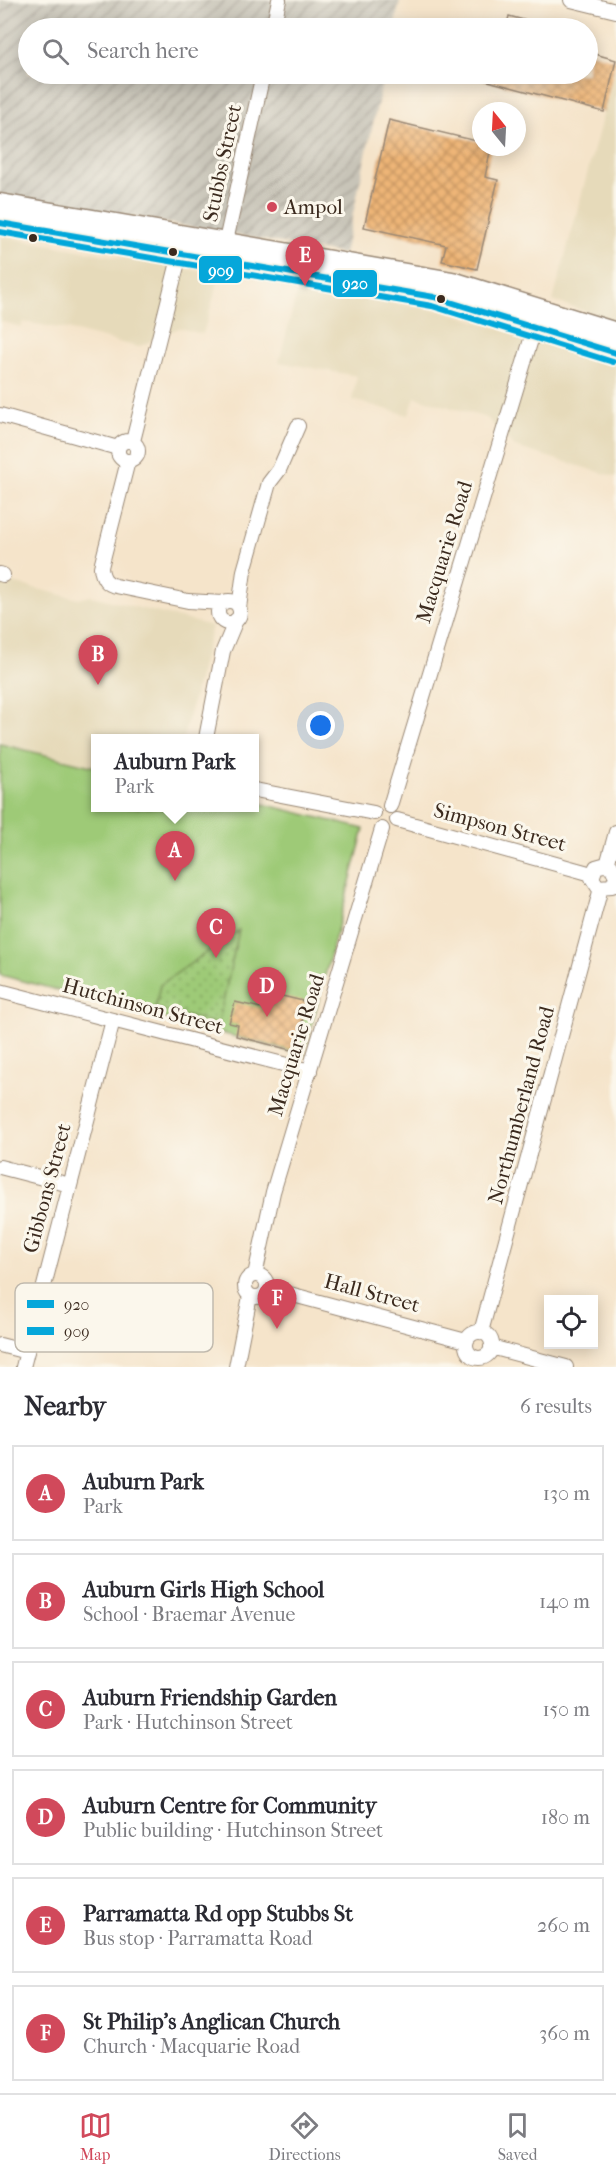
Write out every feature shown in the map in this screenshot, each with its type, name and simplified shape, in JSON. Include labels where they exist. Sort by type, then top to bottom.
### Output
[{"type":"highway","points":[[0,205],[616,334]]},
{"type":"highway","points":[[0,223],[180,254],[224,253]]},
{"type":"highway","points":[[537,319],[616,352]]},
{"type":"street","points":[[275,18],[279,0]]},
{"type":"street","points":[[571,0],[616,12]]},
{"type":"street","name":"Stubbs Street","points":[[224,253],[261,84]]},
{"type":"street","points":[[180,254],[133,441],[138,448],[138,454],[128,461],[101,567],[103,577],[109,585],[228,611]]},
{"type":"street","name":"Macquarie Road","points":[[390,806],[537,319]]},
{"type":"street","points":[[0,415],[118,448]]},
{"type":"street","points":[[207,734],[223,651],[228,611],[244,571],[269,483],[279,470],[298,426]]},
{"type":"street","points":[[118,448],[124,441],[133,441]]},
{"type":"street","points":[[118,448],[120,457],[128,461]]},
{"type":"street","points":[[200,734],[205,718],[211,710]]},
{"type":"street","points":[[259,791],[374,813]]},
{"type":"street","points":[[390,806],[397,813],[397,820],[393,827],[382,829],[375,824],[374,813],[379,807],[390,806]]},
{"type":"street","name":"Simpson Street","points":[[397,820],[592,874]]},
{"type":"street","name":"Macquarie Road","points":[[255,1275],[273,1192],[382,829]]},
{"type":"street","points":[[614,876],[600,865],[592,874],[595,884],[601,888],[608,888],[614,876],[616,832]]},
{"type":"street","name":"Northumberland Road","points":[[482,1332],[601,888]]},
{"type":"street","name":"Hutchinson Street","points":[[0,991],[310,1071]]},
{"type":"street","name":"Gibbons Street","points":[[45,1283],[113,1020]]},
{"type":"street","points":[[0,1167],[70,1185]]},
{"type":"street","points":[[255,1275],[264,1279],[267,1288],[261,1297],[250,1296],[245,1291],[244,1284],[255,1275]]},
{"type":"street","name":"Hall Street","points":[[267,1288],[466,1341]]},
{"type":"street","points":[[236,1367],[250,1296]]},
{"type":"street","points":[[482,1332],[489,1337],[491,1347],[486,1355],[474,1362],[466,1350],[466,1341],[470,1335],[482,1332]]},
{"type":"street","points":[[0,1345],[15,1349]]},
{"type":"street","points":[[491,1347],[566,1367]]},
{"type":"street","name":"Gibbons Street","points":[[23,1367],[27,1352]]},
{"type":"shaded area","points":[[0,0],[400,0],[396,18],[18,18],[18,84],[382,84],[344,254],[0,194]]},
{"type":"shaded area","points":[[616,67],[616,321],[553,301]]},
{"type":"shaded area","points":[[0,236],[220,275],[203,334],[179,328],[138,347],[72,330],[23,322],[21,327],[0,321]]},
{"type":"shaded area","points":[[298,288],[447,312],[616,366],[616,477],[515,447],[487,418],[415,397],[409,415],[352,400],[357,376],[279,362]]},
{"type":"shaded area","points":[[0,580],[79,599],[91,596],[212,626],[184,734],[91,734],[91,766],[0,744]]},
{"type":"green space","points":[[0,744],[91,766],[91,812],[259,812],[259,803],[364,829],[304,1055],[0,975]]},
{"type":"green space","points":[[239,930],[218,1024],[155,1008],[160,985]]},
{"type":"building","points":[[598,55],[616,60],[604,112],[499,84],[598,84]]},
{"type":"building","points":[[389,120],[472,140],[472,156],[489,156],[485,177],[498,180],[477,269],[442,261],[446,245],[364,227]]},
{"type":"building","points":[[274,994],[307,1002],[295,1051],[236,1036],[238,1025],[229,1023],[235,1002],[269,1010]]},
{"type":"transit line","name":"920","points":[[0,223],[434,297],[616,353]]},
{"type":"transit line","name":"909","points":[[0,232],[432,306],[613,362]]},
{"type":"place","name":"Ampol","points":[[272,207]]},
{"type":"place","name":"Parramatta Rd opp Stubbs St","points":[[305,286]]},
{"type":"place","name":"Auburn Girls High School","points":[[98,685]]},
{"type":"place","name":"Auburn Park","points":[[175,881]]},
{"type":"place","name":"Auburn Friendship Garden","points":[[216,958]]},
{"type":"place","name":"Auburn Centre for Community","points":[[267,1017]]},
{"type":"place","name":"St Philip's Anglican Church","points":[[277,1329]]}]
